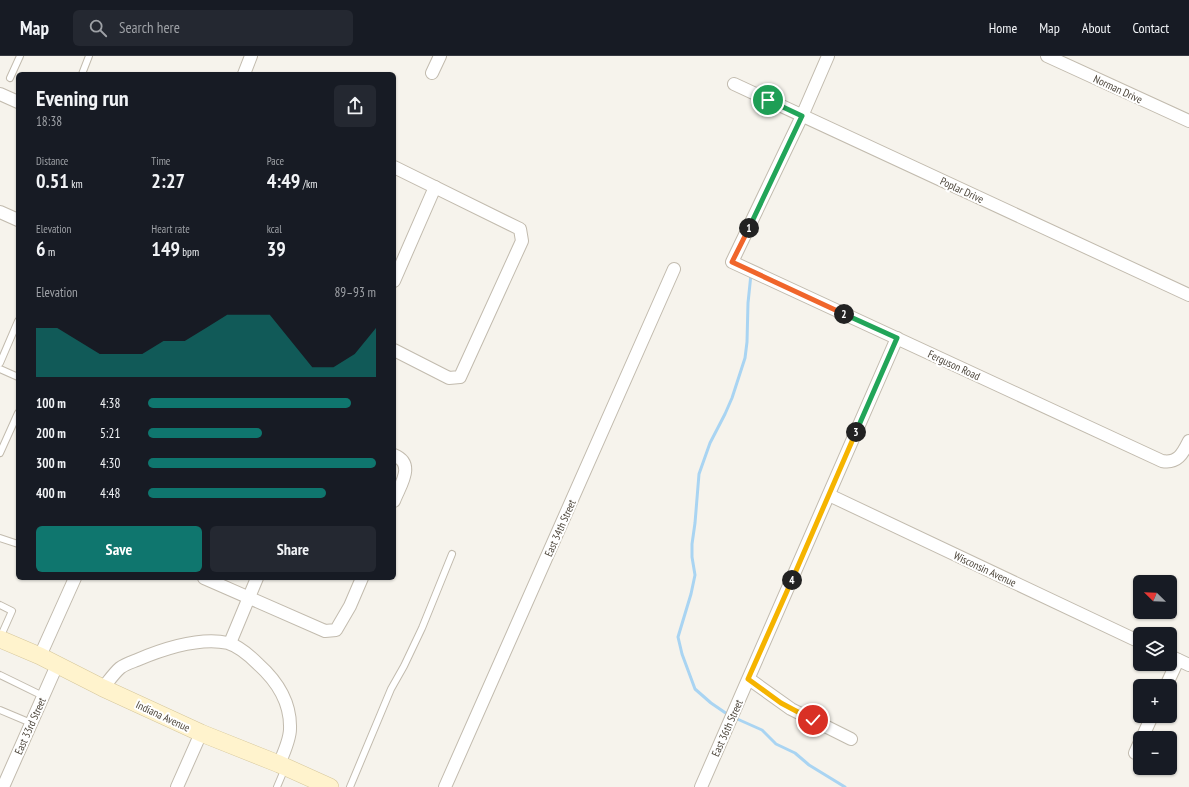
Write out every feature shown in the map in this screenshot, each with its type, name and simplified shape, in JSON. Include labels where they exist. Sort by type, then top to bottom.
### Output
[{"type":"street","points":[[245,72],[251,56]]},
{"type":"street","points":[[432,73],[440,56]]},
{"type":"street","points":[[802,116],[828,56]]},
{"type":"street","name":"Norman Drive","points":[[1047,56],[1189,121]]},
{"type":"street","name":"Poplar Drive","points":[[734,84],[1189,295]]},
{"type":"street","points":[[0,94],[16,101]]},
{"type":"street","name":"Ferguson Road","points":[[802,116],[732,262],[1162,461],[1171,462],[1177,460],[1182,455],[1189,440]]},
{"type":"street","points":[[396,168],[520,229],[522,241],[460,376],[449,378],[396,351]]},
{"type":"street","points":[[396,276],[435,187]]},
{"type":"street","points":[[0,212],[16,219]]},
{"type":"street","name":"East 34th Street","points":[[445,787],[674,269]]},
{"type":"street","name":"East 36th Street","points":[[701,787],[897,338]]},
{"type":"street","points":[[396,455],[405,464],[406,471],[396,496]]},
{"type":"street","name":"Wisconsin Avenue","points":[[829,495],[1133,639]]},
{"type":"street","points":[[40,656],[74,580]]},
{"type":"street","points":[[208,580],[325,631],[336,630],[350,606],[361,580]]},
{"type":"street","points":[[230,643],[256,580]]},
{"type":"street","name":"Indiana Avenue","points":[[0,639],[40,656],[103,688],[201,733],[282,765],[330,787]]},
{"type":"street","points":[[103,688],[120,668],[166,649],[184,644],[202,642],[230,643],[253,659],[272,677],[281,691],[287,706],[290,730],[282,765]]},
{"type":"street","points":[[1177,659],[1189,665]]},
{"type":"street","name":"East 33rd Street","points":[[3,787],[57,665]]},
{"type":"street","points":[[748,679],[791,709],[851,739]]},
{"type":"street","points":[[177,787],[201,733]]},
{"type":"lane","points":[[10,78],[20,56]]},
{"type":"lane","points":[[83,72],[89,56]]},
{"type":"lane","points":[[0,363],[16,326]]},
{"type":"lane","points":[[0,369],[16,376]]},
{"type":"lane","points":[[0,453],[16,417]]},
{"type":"lane","points":[[0,538],[16,543]]},
{"type":"lane","points":[[350,787],[391,689],[422,628],[452,554]]},
{"type":"lane","points":[[0,605],[12,611],[0,639]]},
{"type":"lane","points":[[0,675],[43,696]]},
{"type":"lane","points":[[0,710],[31,723]]},
{"type":"lane","points":[[277,787],[282,765]]},
{"type":"waterway","points":[[730,716],[711,703],[695,689],[682,654],[678,637],[695,575],[692,557],[692,544],[699,474],[710,443],[732,398],[745,358],[751,274]]},
{"type":"waterway","points":[[735,718],[762,730],[776,744],[795,753],[809,765],[845,787]]},
{"type":"route","points":[[768,100],[802,116],[732,262],[897,338],[748,679],[781,703],[813,720]]}]
